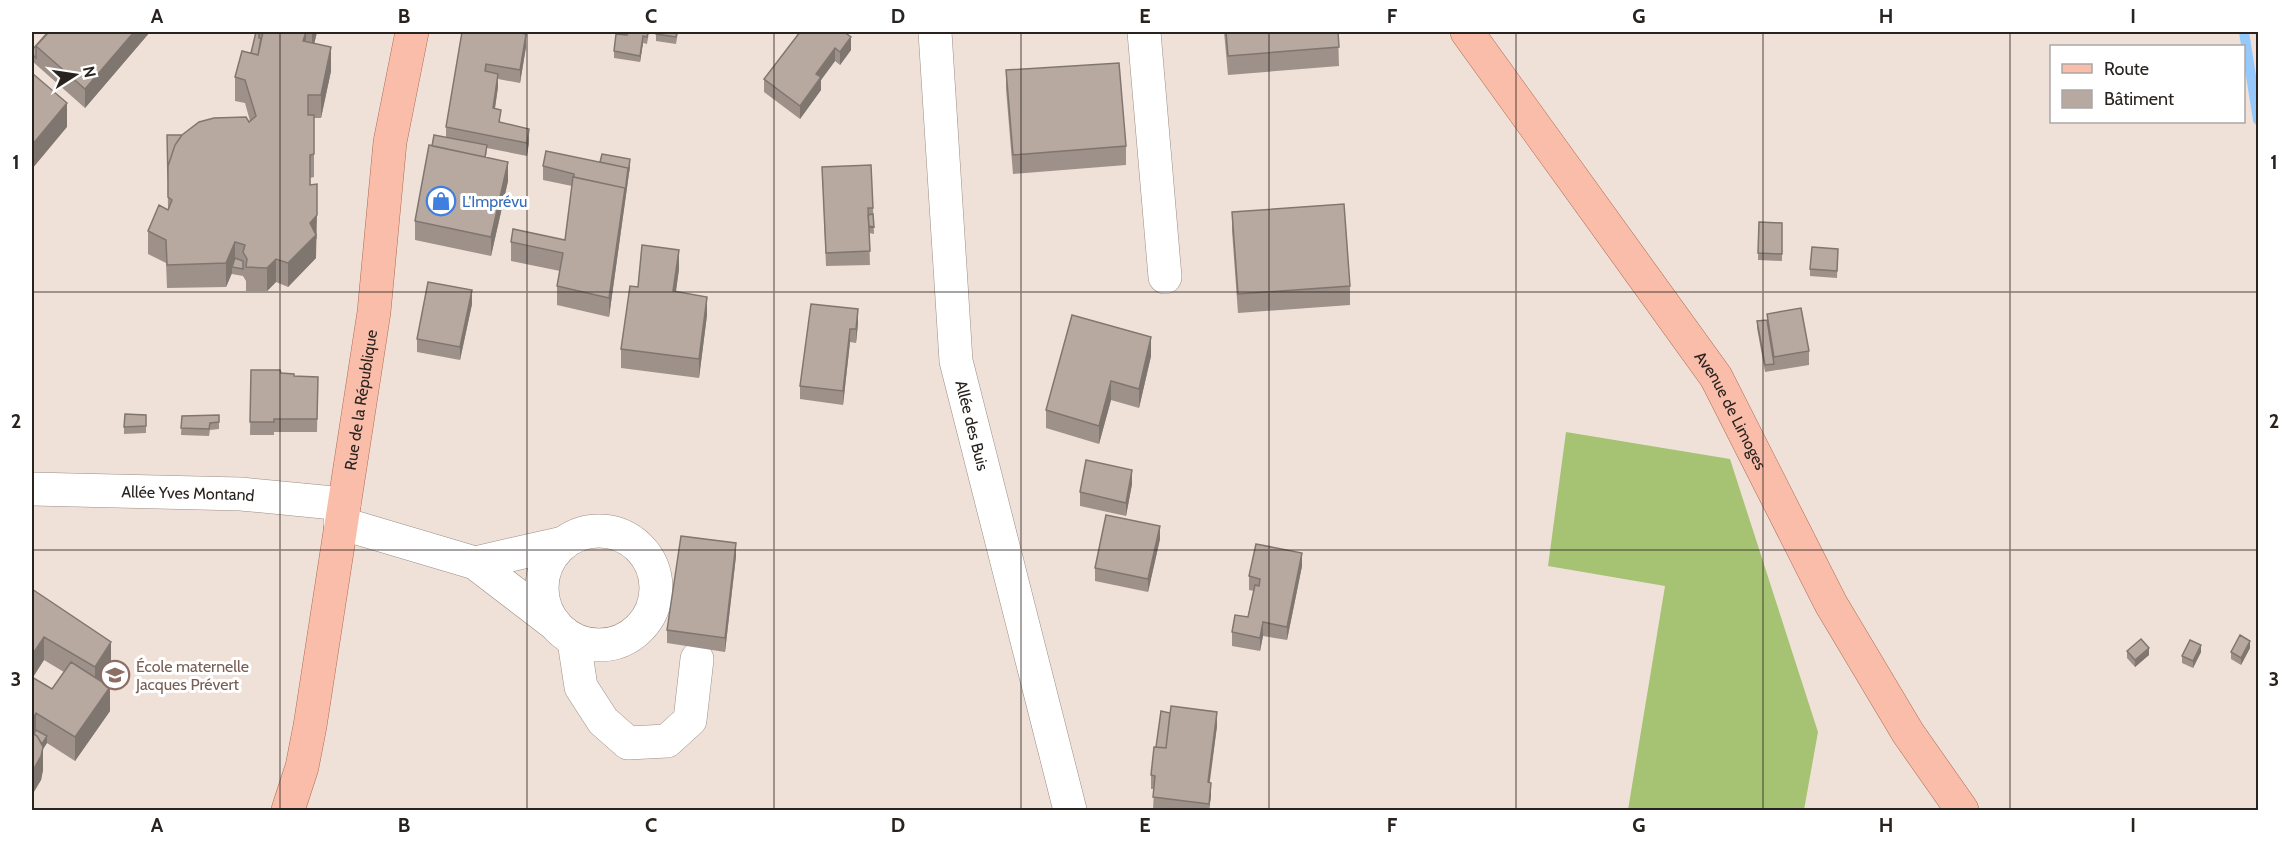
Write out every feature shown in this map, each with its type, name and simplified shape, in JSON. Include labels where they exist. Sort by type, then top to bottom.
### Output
[{"type":"main road","name":"Rue de la République","points":[[288,810],[302,767],[310,726],[374,312],[390,142],[412,32]]},
{"type":"main road","name":"Avenue de Limoges","points":[[1467,32],[1716,377],[1831,604],[1908,733],[1962,810]]},
{"type":"main road","name":"Rue de la République","points":[[299,810],[302,767]]},
{"type":"street","name":"Allée des Buis","points":[[935,32],[956,361],[1070,810]]},
{"type":"street","points":[[1144,32],[1166,277]]},
{"type":"street","name":"Allée Yves Montand","points":[[32,489],[241,494],[342,513],[476,563]]},
{"type":"street","points":[[598,530],[616,533],[633,542],[646,555],[654,572],[656,591],[652,609],[643,626],[628,637],[611,644],[592,646],[563,631],[476,563],[563,543],[580,534],[598,530]]},
{"type":"street","points":[[563,543],[551,555],[543,571],[541,589],[544,606],[563,631],[580,687],[603,721],[628,743],[667,741],[690,720],[697,659]]},
{"type":"green space","points":[[1566,432],[1730,459],[1818,732],[1804,810],[1628,810],[1665,586],[1548,566]]},
{"type":"building","points":[[48,32],[36,46],[36,58],[32,50]]},
{"type":"building","points":[[49,32],[134,32],[85,89],[36,46]]},
{"type":"building","points":[[256,32],[259,32],[259,38],[261,38],[258,55],[251,53]]},
{"type":"building","points":[[263,32],[306,32],[303,41],[331,47],[321,95],[308,95],[308,115],[314,115],[314,154],[310,155],[310,185],[317,184],[317,215],[310,223],[316,235],[288,263],[276,259],[267,268],[246,267],[247,259],[243,252],[245,245],[235,242],[226,263],[167,265],[166,240],[148,231],[159,205],[168,210],[172,200],[168,197],[168,166],[175,145],[182,135],[199,122],[214,118],[246,117],[249,122],[256,116],[245,80],[235,77],[242,51],[258,55]]},
{"type":"building","points":[[462,32],[526,34],[520,70],[486,64],[485,71],[498,74],[493,108],[501,110],[499,122],[529,129],[527,143],[446,127]]},
{"type":"building","points":[[628,32],[648,32],[647,37],[643,36],[640,56],[614,51],[616,34],[627,35]]},
{"type":"building","points":[[656,32],[677,32],[676,37],[656,34]]},
{"type":"building","points":[[800,32],[844,32],[851,37],[840,52],[835,48],[816,74],[821,77],[800,106],[764,79]]},
{"type":"building","points":[[1226,32],[1338,32],[1339,47],[1228,56]]},
{"type":"building","points":[[1119,63],[1126,146],[1013,155],[1006,70]]},
{"type":"building","points":[[32,73],[67,103],[32,145]]},
{"type":"building","points":[[167,135],[182,135],[175,145],[168,166],[168,181]]},
{"type":"building","points":[[434,135],[487,145],[485,157],[432,146]]},
{"type":"building","points":[[429,145],[508,162],[491,237],[415,221]]},
{"type":"building","points":[[546,151],[628,168],[625,193],[625,188],[574,177],[574,174],[543,166]]},
{"type":"building","points":[[602,154],[630,159],[628,174],[628,168],[600,162]]},
{"type":"building","points":[[871,165],[873,208],[868,208],[870,251],[826,253],[822,167]]},
{"type":"building","points":[[573,177],[625,188],[609,298],[557,286],[563,253],[511,242],[513,229],[565,240]]},
{"type":"building","points":[[1344,204],[1350,286],[1238,294],[1232,212]]},
{"type":"building","points":[[873,214],[874,227],[869,226],[868,215]]},
{"type":"building","points":[[1759,222],[1782,223],[1782,254],[1758,253]]},
{"type":"building","points":[[642,245],[679,250],[673,291],[707,297],[699,359],[621,349],[630,286],[638,287]]},
{"type":"building","points":[[1812,247],[1838,249],[1837,271],[1810,269]]},
{"type":"building","points":[[235,258],[243,261],[243,269],[232,267]]},
{"type":"building","points":[[428,282],[472,290],[460,347],[417,339]]},
{"type":"building","points":[[811,304],[858,309],[856,329],[850,329],[843,391],[800,386]]},
{"type":"building","points":[[1801,308],[1809,351],[1774,357],[1767,314]]},
{"type":"building","points":[[1072,315],[1151,337],[1139,389],[1111,381],[1099,426],[1046,410]]},
{"type":"building","points":[[1767,320],[1774,364],[1765,365],[1757,321]]},
{"type":"building","points":[[251,370],[280,370],[281,373],[294,374],[294,376],[318,377],[317,419],[274,419],[274,422],[250,422]]},
{"type":"building","points":[[125,414],[146,415],[146,426],[124,427]]},
{"type":"building","points":[[219,415],[219,422],[210,423],[209,429],[181,428],[182,416]]},
{"type":"building","points":[[1086,460],[1132,470],[1126,503],[1080,492]]},
{"type":"building","points":[[1106,515],[1160,526],[1148,579],[1095,568]]},
{"type":"building","points":[[681,536],[736,543],[725,638],[667,630]]},
{"type":"building","points":[[1256,544],[1302,553],[1287,627],[1263,622],[1260,638],[1232,632],[1235,615],[1248,617],[1255,585],[1259,586],[1260,579],[1249,576]]},
{"type":"building","points":[[32,589],[111,642],[95,667],[44,637],[32,655]]},
{"type":"building","points":[[2240,635],[2250,641],[2241,658],[2231,652]]},
{"type":"building","points":[[2141,639],[2149,648],[2135,660],[2127,651]]},
{"type":"building","points":[[2190,640],[2201,645],[2193,661],[2182,656]]},
{"type":"building","points":[[71,662],[110,687],[75,737],[36,713],[32,721],[32,677],[52,689]]},
{"type":"building","points":[[1171,706],[1217,712],[1208,782],[1211,783],[1209,804],[1153,797],[1155,776],[1151,775],[1154,747],[1166,748]]},
{"type":"building","points":[[1161,711],[1170,713],[1166,748],[1156,747]]},
{"type":"building","points":[[36,730],[47,736],[42,744],[34,734]]},
{"type":"building","points":[[32,733],[37,736],[43,747],[32,772]]},
{"type":"waterway","points":[[2244,32],[2258,120]]},
{"type":"place","name":"L'Imprévu","points":[[441,201]]},
{"type":"place","name":"École maternelle Jacques Prévert","points":[[115,675]]}]
